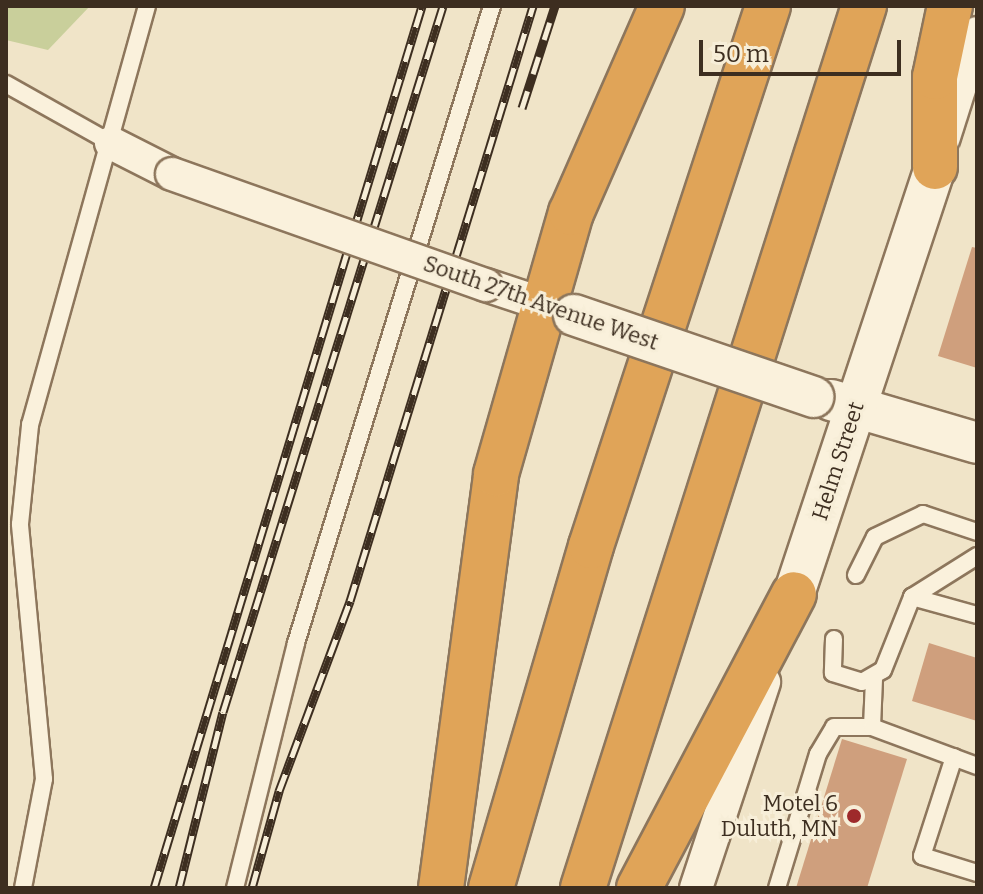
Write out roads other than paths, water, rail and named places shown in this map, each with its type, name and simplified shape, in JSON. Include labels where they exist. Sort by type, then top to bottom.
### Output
[{"type":"highway","points":[[441,888],[496,474],[662,6]]},
{"type":"highway","points":[[491,888],[591,546],[768,6]]},
{"type":"highway","points":[[583,888],[864,6]]},
{"type":"highway","points":[[935,167],[935,77],[950,6]]},
{"type":"highway","points":[[639,888],[794,594]]},
{"type":"street","name":"Helm Street","points":[[696,888],[935,167],[971,71],[977,33]]},
{"type":"street","name":"South 27th Avenue West","points":[[111,143],[172,174],[486,285],[813,397],[856,405],[977,443]]},
{"type":"lane","points":[[23,888],[44,779],[20,524],[30,425],[147,6]]},
{"type":"lane","points":[[235,888],[296,643],[492,6]]},
{"type":"lane","points":[[6,84],[111,143]]},
{"type":"lane","points":[[856,575],[875,537],[923,514],[977,532]]},
{"type":"lane","points":[[872,727],[874,679],[912,597],[977,556]]},
{"type":"lane","points":[[912,597],[977,615]]},
{"type":"lane","points":[[834,639],[833,673],[847,682],[874,679]]},
{"type":"lane","points":[[777,888],[818,754],[834,727],[872,727],[977,766]]},
{"type":"lane","points":[[954,757],[922,856],[977,873]]},
{"type":"railway","points":[[154,888],[422,6]]},
{"type":"railway","points":[[179,888],[223,712],[443,6]]},
{"type":"railway","points":[[252,888],[279,791],[350,601],[533,6]]},
{"type":"railway","points":[[522,108],[555,6]]},
{"type":"place","name":"Motel 6 Duluth, MN","points":[[854,816]]}]
